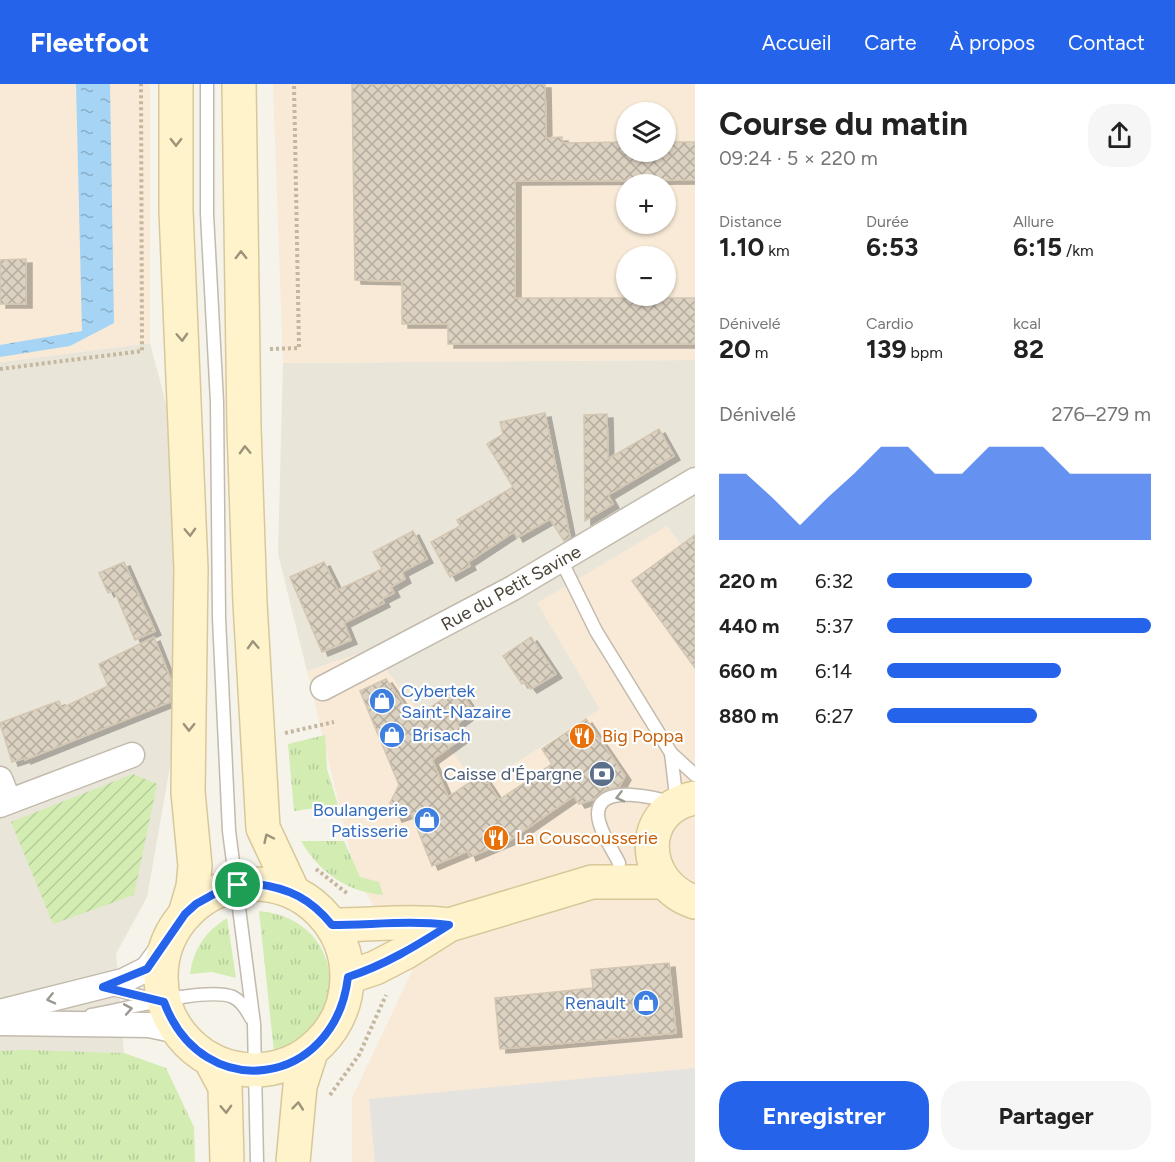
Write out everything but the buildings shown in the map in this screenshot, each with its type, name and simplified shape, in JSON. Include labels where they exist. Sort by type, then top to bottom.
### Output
[{"type":"main road","points":[[176,84],[176,211],[191,569],[188,792],[195,866],[193,886],[177,927],[161,971],[164,1002],[178,1031],[192,1047],[210,1059],[232,1068],[256,1071],[275,1068],[311,1052],[327,1037],[346,999],[348,977],[344,950],[332,925],[321,911],[292,892],[256,884],[238,885],[209,896],[177,927]]},
{"type":"main road","points":[[239,84],[244,428],[250,603],[263,828],[292,892]]},
{"type":"main road","points":[[686,801],[666,814],[653,840],[652,855],[656,870],[672,892],[695,902]]},
{"type":"main road","points":[[592,882],[653,840]]},
{"type":"main road","points":[[348,977],[375,968],[449,925],[592,882],[663,882]]},
{"type":"main road","points":[[332,925],[388,925],[419,921],[449,925]]},
{"type":"main road","points":[[293,1162],[300,1086],[311,1052]]},
{"type":"main road","points":[[210,1059],[225,1087],[227,1162]]},
{"type":"street","name":"Rue du Petit Savine","points":[[323,688],[561,560],[695,480]]},
{"type":"street","points":[[0,779],[4,803],[132,755]]},
{"type":"street","points":[[0,1012],[103,987],[147,969],[177,927]]},
{"type":"street","points":[[0,1023],[137,1025],[178,1031]]},
{"type":"lane","points":[[207,84],[207,214],[217,402],[219,618],[229,831],[238,885],[254,1024],[257,1162]]},
{"type":"lane","points":[[561,560],[596,631],[671,753],[686,801],[628,794],[612,798],[602,805],[598,814],[601,826],[619,863]]},
{"type":"lane","points":[[671,753],[695,775]]},
{"type":"lane","points":[[103,987],[164,1002]]},
{"type":"lane","points":[[29,1024],[212,994],[233,998],[246,1008],[254,1024]]},
{"type":"path","points":[[0,369],[142,351],[141,84]]},
{"type":"path","points":[[268,349],[299,348],[294,84]]},
{"type":"path","points":[[277,735],[334,722]]},
{"type":"path","points":[[312,866],[354,899]]},
{"type":"path","points":[[329,1097],[359,1055],[389,990]]},
{"type":"shaded area","points":[[0,84],[150,84],[150,343],[0,362]]},
{"type":"shaded area","points":[[273,84],[695,84],[695,360],[283,363]]},
{"type":"shaded area","points":[[150,343],[170,419],[181,704],[147,897],[116,954],[124,1053],[0,1051],[0,362]]},
{"type":"shaded area","points":[[695,360],[695,563],[538,603],[600,709],[479,787],[370,650],[307,671],[278,554],[283,363]]},
{"type":"shaded area","points":[[667,526],[695,563],[695,1162],[352,1162],[352,1098],[412,971],[356,876],[307,671],[370,650],[480,787],[600,709],[537,603]]},
{"type":"shaded area","points":[[695,1068],[695,1162],[375,1162],[369,1099]]},
{"type":"green space","points":[[325,735],[327,769],[338,805],[294,811],[288,744]]},
{"type":"green space","points":[[133,774],[157,784],[134,895],[53,924],[11,822]]},
{"type":"green space","points":[[301,841],[344,841],[360,877],[379,882],[383,895],[358,890],[335,878],[316,862]]},
{"type":"green space","points":[[259,911],[288,918],[309,932],[323,952],[329,974],[328,997],[318,1020],[300,1038],[274,1052]]},
{"type":"green space","points":[[227,918],[236,978],[212,972],[190,974],[194,956],[202,942],[212,929]]},
{"type":"green space","points":[[0,1051],[124,1053],[166,1068],[194,1127],[195,1162],[0,1162]]},
{"type":"water","points":[[76,84],[110,84],[114,323],[70,346],[0,357],[0,345],[82,331]]},
{"type":"place","name":"Cybertek Saint-Nazaire","points":[[382,701]]},
{"type":"place","name":"Brisach","points":[[392,735]]},
{"type":"place","name":"Big Poppa","points":[[582,736]]},
{"type":"place","name":"Caisse d'Épargne","points":[[602,774]]},
{"type":"place","name":"Boulangerie Patisserie","points":[[427,820]]},
{"type":"place","name":"La Couscousserie","points":[[496,838]]},
{"type":"place","name":"Renault","points":[[646,1003]]},
{"type":"route","points":[[238,885],[275,886],[292,892],[308,900],[332,925],[388,925],[419,921],[449,925],[375,968],[348,977],[346,999],[338,1019],[327,1037],[311,1052],[294,1062],[275,1068],[256,1071],[232,1068],[210,1059],[192,1047],[178,1031],[164,1002],[124,990],[103,987],[123,981],[147,969],[185,914],[209,896],[238,885]]}]
